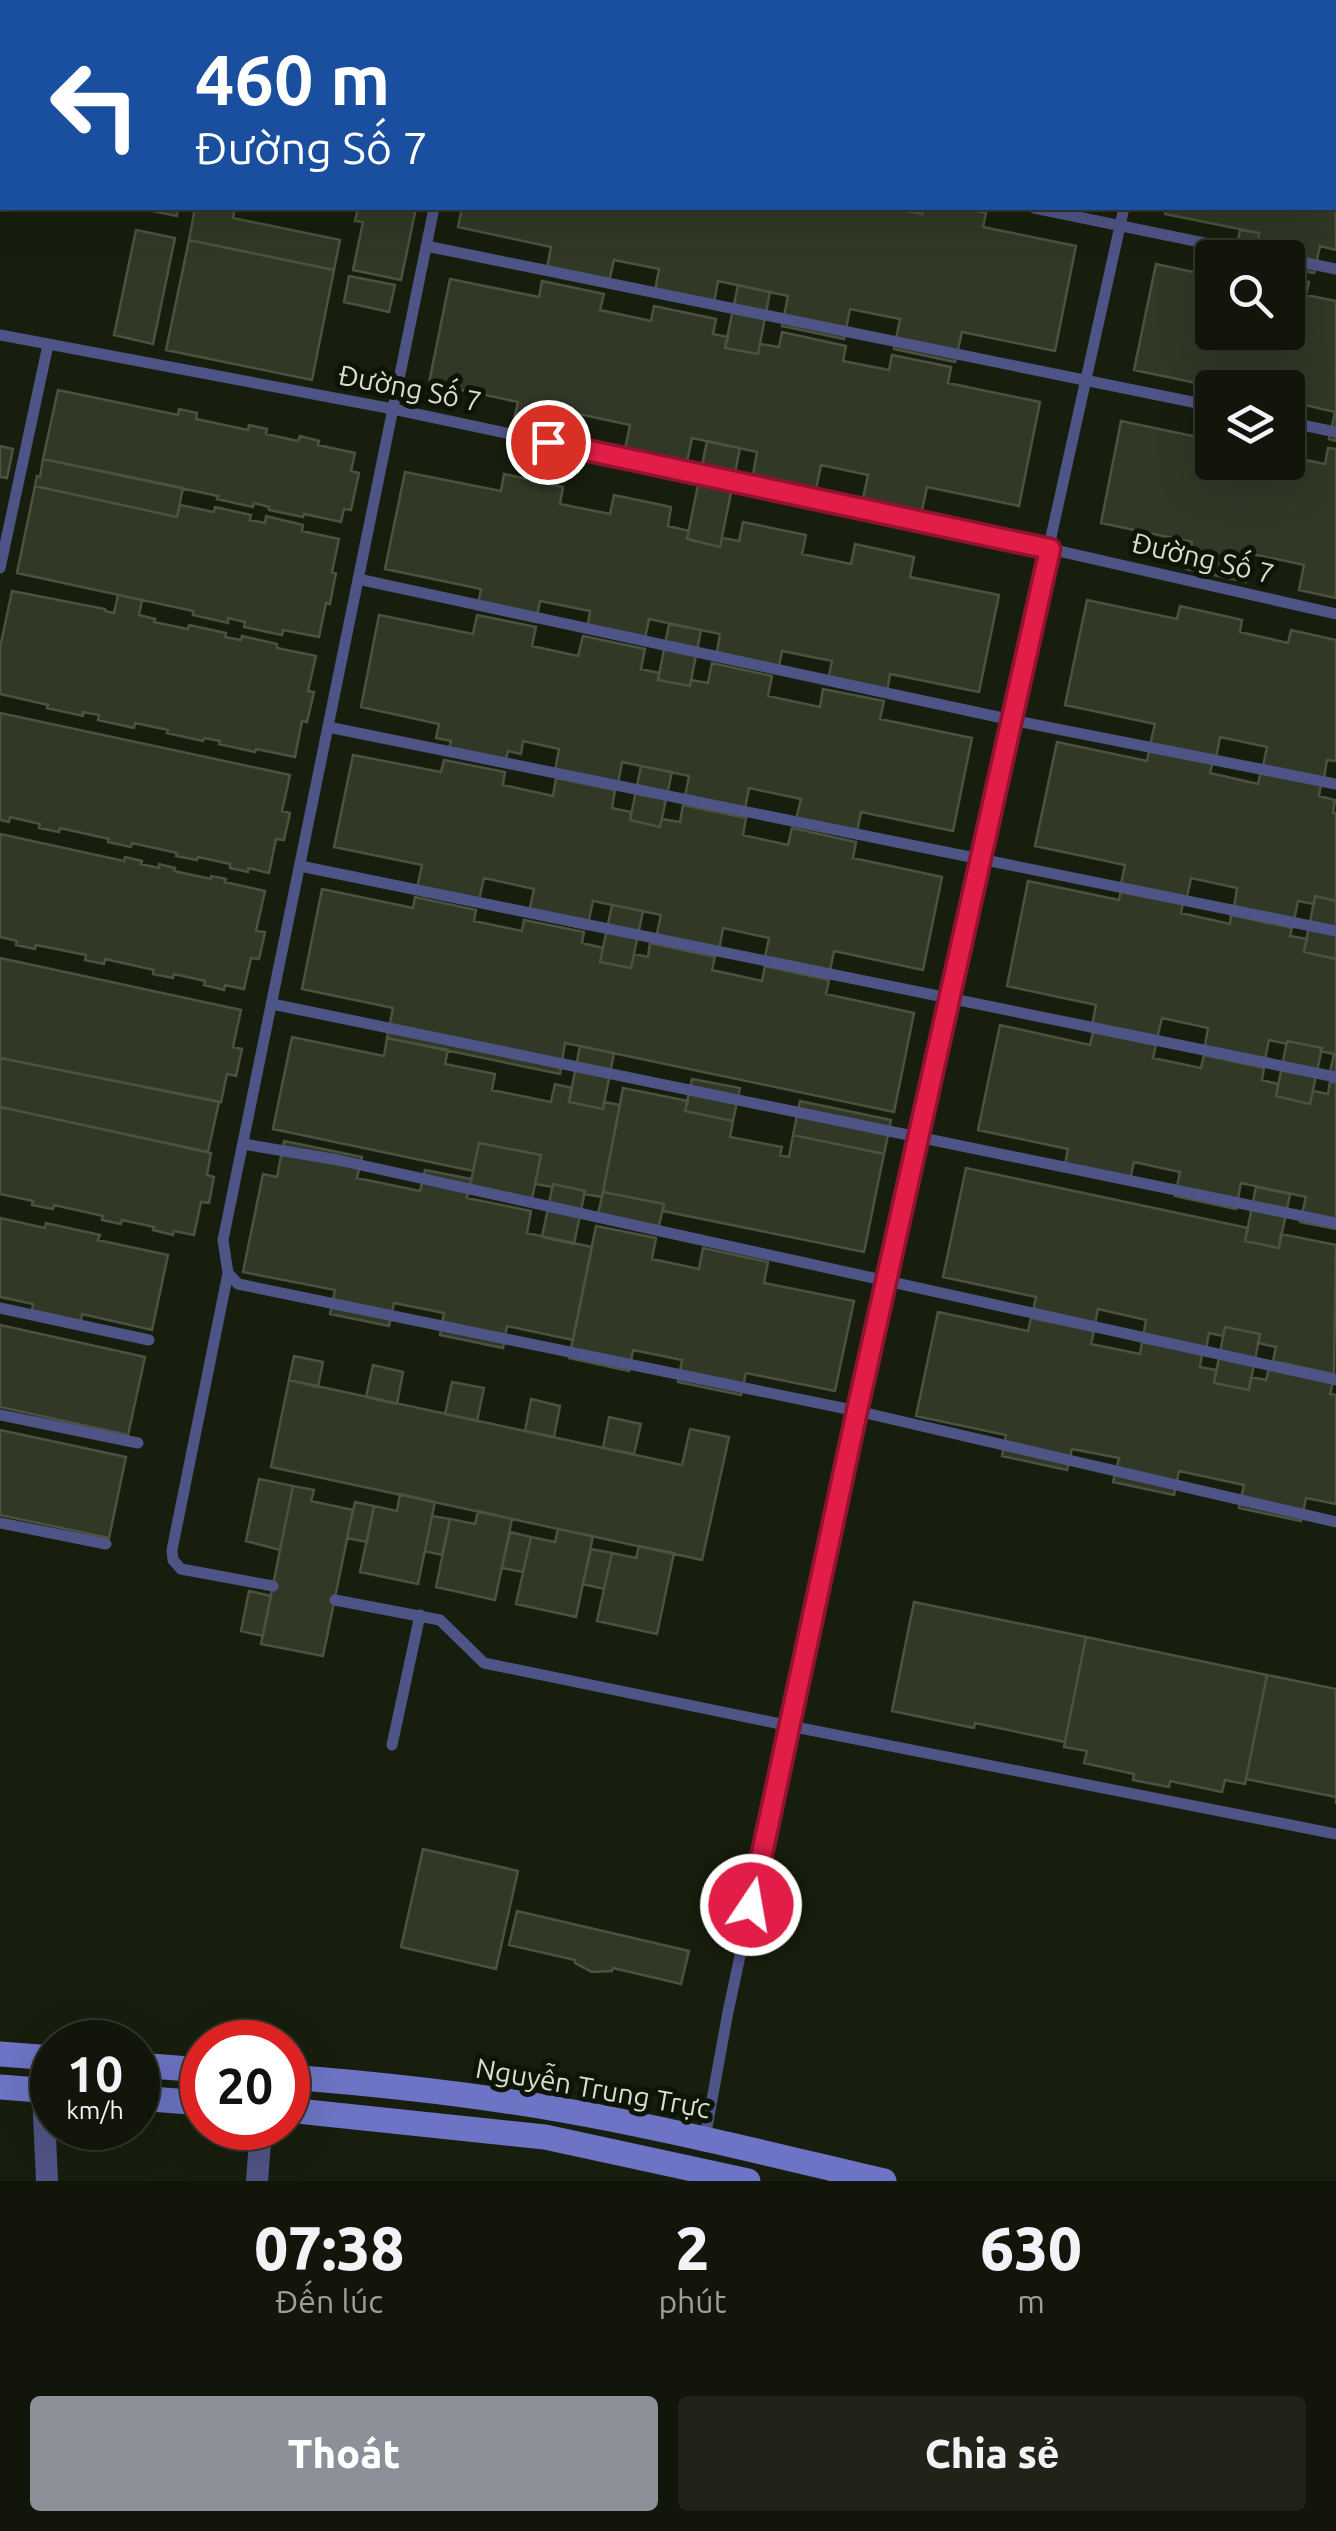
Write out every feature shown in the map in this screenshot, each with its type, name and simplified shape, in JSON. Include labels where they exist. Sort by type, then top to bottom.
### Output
[{"type":"main road","points":[[0,2054],[30,2056]]},
{"type":"main road","name":"Nguyễn Trung Trực","points":[[310,2079],[388,2085],[560,2109],[705,2138],[884,2181]]},
{"type":"main road","points":[[0,2087],[30,2090]]},
{"type":"main road","name":"Nguyễn Trung Trực","points":[[310,2112],[545,2138],[748,2181]]},
{"type":"main road","points":[[699,2170],[705,2138]]},
{"type":"street","points":[[47,2150],[47,2181]]},
{"type":"street","points":[[257,2181],[259,2150]]},
{"type":"lane","points":[[273,1586],[181,1570],[172,1550],[228,1273],[223,1240],[434,210]]},
{"type":"lane","points":[[1044,210],[1195,241]]},
{"type":"lane","points":[[705,2138],[728,2012],[857,1411],[1124,210]]},
{"type":"lane","points":[[426,246],[1195,402]]},
{"type":"lane","points":[[1305,263],[1336,269]]},
{"type":"lane","name":"Đường Số 7","points":[[0,336],[393,409],[1336,614]]},
{"type":"lane","points":[[0,568],[48,345]]},
{"type":"lane","points":[[1305,426],[1336,432]]},
{"type":"lane","points":[[358,579],[1012,720],[1336,784]]},
{"type":"lane","points":[[328,727],[1336,931]]},
{"type":"lane","points":[[300,866],[1336,1077]]},
{"type":"lane","points":[[272,1004],[1336,1223]]},
{"type":"lane","points":[[243,1144],[338,1160],[1336,1380]]},
{"type":"lane","points":[[228,1273],[238,1284],[857,1411],[1336,1522]]},
{"type":"lane","points":[[0,1308],[149,1340]]},
{"type":"lane","points":[[0,1415],[138,1443]]},
{"type":"lane","points":[[0,1523],[106,1544]]},
{"type":"lane","points":[[335,1600],[440,1620],[484,1663],[1336,1834]]},
{"type":"lane","points":[[392,1746],[420,1615]]},
{"type":"building","points":[[148,210],[178,210],[177,216]]},
{"type":"building","points":[[195,210],[235,210],[233,218],[340,240],[334,270],[189,240]]},
{"type":"building","points":[[358,210],[416,210],[401,280],[353,270],[363,222],[355,221]]},
{"type":"building","points":[[462,210],[901,210],[922,214],[923,210],[971,210],[986,213],[983,227],[1076,246],[1055,351],[962,332],[955,362],[894,349],[900,319],[850,309],[844,339],[782,326],[788,296],[718,281],[713,308],[654,296],[659,269],[614,260],[608,286],[546,273],[551,247],[458,227]]},
{"type":"building","points":[[1166,210],[1336,210],[1336,250],[1320,246],[1314,273],[1305,271],[1305,240],[1258,240],[1259,233],[1165,214]]},
{"type":"building","points":[[136,230],[175,238],[153,344],[114,335]]},
{"type":"building","points":[[1240,230],[1259,233],[1258,240],[1238,240]]},
{"type":"building","points":[[189,240],[334,270],[312,380],[166,350]]},
{"type":"building","points":[[1156,264],[1195,272],[1195,350],[1305,350],[1305,281],[1309,282],[1306,295],[1336,301],[1336,441],[1329,439],[1335,412],[1305,405],[1305,370],[1195,370],[1195,383],[1134,370]]},
{"type":"building","points":[[349,276],[395,285],[389,312],[344,302]]},
{"type":"building","points":[[450,279],[539,297],[542,281],[604,294],[600,310],[651,321],[654,306],[716,319],[713,334],[728,337],[725,348],[758,354],[760,344],[779,347],[782,332],[846,346],[843,361],[889,370],[892,355],[951,367],[948,383],[1040,402],[1019,506],[927,487],[921,515],[862,503],[868,475],[821,465],[815,494],[752,481],[757,452],[692,438],[687,462],[625,449],[630,425],[579,414],[575,435],[513,423],[518,402],[429,383]]},
{"type":"building","points":[[738,285],[770,292],[758,354],[725,348]]},
{"type":"building","points":[[58,390],[178,415],[179,409],[197,413],[196,419],[248,430],[249,425],[267,429],[266,434],[298,441],[300,436],[319,441],[318,445],[355,453],[351,471],[359,473],[351,510],[344,509],[341,522],[304,514],[303,517],[43,459]]},
{"type":"building","points":[[1121,421],[1195,436],[1195,480],[1305,480],[1305,460],[1325,464],[1328,448],[1336,449],[1336,598],[1299,590],[1304,565],[1252,554],[1246,582],[1186,569],[1192,542],[1101,523]]},
{"type":"building","points":[[707,441],[740,448],[720,547],[687,539]]},
{"type":"building","points":[[0,446],[13,449],[7,478],[0,477]]},
{"type":"building","points":[[43,459],[183,488],[177,517],[35,486]]},
{"type":"building","points":[[405,472],[501,491],[504,474],[563,487],[560,504],[610,514],[614,495],[671,507],[668,526],[689,531],[687,539],[720,547],[722,538],[739,541],[743,522],[806,535],[802,554],[851,564],[855,544],[914,557],[910,577],[999,595],[979,692],[890,674],[887,692],[828,680],[832,661],[782,651],[778,671],[716,658],[720,634],[649,619],[644,643],[587,631],[590,611],[540,601],[536,622],[477,609],[481,589],[385,569]]},
{"type":"building","points":[[35,486],[177,517],[180,505],[214,512],[215,507],[251,515],[250,520],[265,523],[266,516],[303,525],[302,531],[339,539],[330,604],[326,603],[319,637],[244,627],[245,622],[228,618],[228,623],[193,615],[193,611],[17,573]]},
{"type":"building","points":[[12,591],[114,613],[118,595],[142,600],[139,615],[155,619],[154,622],[188,629],[189,625],[241,640],[242,636],[316,656],[308,691],[314,692],[307,722],[302,721],[295,757],[256,749],[255,752],[204,738],[203,741],[135,723],[134,728],[98,720],[99,715],[83,712],[83,716],[0,694],[0,648]]},
{"type":"building","points":[[1087,600],[1177,619],[1180,606],[1242,620],[1240,632],[1288,643],[1291,630],[1336,640],[1336,761],[1327,760],[1323,784],[1262,771],[1267,747],[1220,737],[1216,759],[1150,745],[1155,724],[1065,705]]},
{"type":"building","points":[[379,615],[473,634],[477,615],[536,627],[532,646],[578,656],[583,636],[645,649],[641,669],[659,673],[658,680],[690,686],[691,680],[708,683],[712,663],[772,676],[768,696],[820,707],[823,689],[884,701],[880,719],[972,738],[953,831],[861,812],[857,832],[796,819],[801,799],[749,788],[745,809],[685,797],[689,776],[622,762],[618,784],[555,771],[559,749],[523,741],[521,754],[508,751],[506,760],[449,748],[451,741],[436,738],[439,724],[361,707]]},
{"type":"building","points":[[669,624],[701,630],[690,686],[658,680]]},
{"type":"building","points":[[0,713],[290,775],[282,811],[290,813],[284,840],[276,839],[269,873],[248,868],[248,872],[230,868],[230,864],[176,856],[177,853],[132,843],[131,847],[60,828],[59,832],[39,828],[40,824],[10,817],[9,822],[0,820]]},
{"type":"building","points":[[1057,742],[1147,761],[1150,747],[1213,761],[1210,773],[1258,784],[1261,771],[1321,784],[1319,796],[1335,800],[1336,901],[1315,896],[1314,904],[1298,901],[1294,920],[1234,907],[1237,888],[1191,878],[1187,897],[1121,884],[1125,865],[1035,846]]},
{"type":"building","points":[[353,755],[441,772],[444,760],[505,772],[503,785],[553,796],[556,778],[615,790],[612,808],[631,812],[630,820],[660,827],[662,819],[680,822],[683,805],[746,818],[743,835],[788,845],[792,828],[856,842],[853,858],[942,877],[923,970],[834,951],[829,975],[764,962],[769,938],[723,928],[719,951],[656,938],[661,915],[593,901],[587,929],[528,916],[534,889],[484,878],[479,900],[417,888],[422,865],[334,847]]},
{"type":"building","points":[[641,766],[672,772],[660,827],[630,820]]},
{"type":"building","points":[[0,834],[124,861],[125,857],[159,868],[159,864],[175,868],[174,871],[226,879],[225,882],[265,891],[256,931],[265,932],[259,959],[251,958],[244,989],[225,985],[224,990],[204,985],[205,981],[153,974],[154,970],[105,959],[104,964],[85,960],[86,955],[36,945],[35,949],[0,937]]},
{"type":"building","points":[[1028,881],[1119,900],[1121,890],[1183,903],[1181,913],[1230,924],[1231,915],[1292,928],[1290,936],[1307,939],[1304,952],[1336,959],[1336,1079],[1329,1077],[1334,1054],[1321,1051],[1322,1048],[1269,1040],[1264,1064],[1204,1051],[1208,1028],[1162,1018],[1157,1039],[1092,1026],[1096,1005],[1007,986]]},
{"type":"building","points":[[322,889],[413,908],[415,897],[476,910],[474,921],[522,931],[524,920],[584,932],[582,943],[603,948],[600,962],[631,968],[634,954],[648,957],[650,943],[715,957],[712,970],[762,981],[765,966],[829,980],[826,994],[914,1013],[894,1112],[565,1043],[560,1074],[387,1038],[393,1008],[302,989]]},
{"type":"building","points":[[1315,896],[1336,901],[1336,959],[1304,952]]},
{"type":"building","points":[[612,905],[643,911],[631,968],[600,962]]},
{"type":"building","points":[[0,958],[241,1010],[233,1047],[242,1049],[236,1076],[227,1074],[221,1102],[0,1058]]},
{"type":"building","points":[[1000,1025],[1090,1045],[1093,1032],[1156,1045],[1153,1058],[1201,1068],[1204,1055],[1264,1068],[1262,1080],[1278,1084],[1276,1096],[1310,1104],[1313,1091],[1328,1094],[1330,1082],[1336,1083],[1336,1229],[1300,1222],[1306,1197],[1241,1183],[1236,1209],[1175,1196],[1180,1172],[1134,1162],[1129,1184],[1064,1170],[1068,1149],[978,1130]]},
{"type":"building","points":[[292,1037],[384,1056],[387,1038],[448,1050],[445,1064],[495,1074],[492,1090],[551,1102],[555,1084],[572,1088],[569,1102],[603,1109],[604,1102],[620,1105],[602,1197],[553,1184],[535,1184],[541,1155],[479,1143],[473,1171],[273,1129]]},
{"type":"building","points":[[1287,1041],[1322,1048],[1310,1104],[1276,1096]]},
{"type":"building","points":[[580,1046],[614,1053],[603,1109],[569,1102]]},
{"type":"building","points":[[0,1058],[219,1102],[208,1152],[0,1107]]},
{"type":"building","points":[[692,1079],[740,1088],[733,1121],[685,1111]]},
{"type":"building","points":[[623,1088],[688,1101],[685,1111],[733,1121],[730,1137],[782,1147],[780,1155],[789,1157],[793,1135],[884,1154],[864,1252],[663,1211],[664,1204],[603,1192]]},
{"type":"building","points":[[800,1101],[891,1120],[884,1154],[793,1135]]},
{"type":"building","points":[[0,1107],[211,1153],[207,1175],[214,1177],[209,1203],[201,1202],[194,1235],[174,1231],[173,1235],[122,1220],[121,1224],[102,1220],[103,1216],[54,1205],[53,1209],[32,1205],[33,1201],[0,1194]]},
{"type":"building","points":[[284,1141],[362,1157],[357,1178],[420,1191],[425,1170],[471,1179],[467,1198],[531,1211],[527,1233],[592,1247],[573,1340],[507,1326],[503,1348],[440,1335],[444,1313],[394,1303],[389,1326],[330,1314],[335,1290],[243,1272],[263,1174],[277,1177]]},
{"type":"building","points":[[479,1143],[541,1155],[531,1204],[469,1191]]},
{"type":"building","points":[[966,1168],[1248,1228],[1245,1241],[1279,1248],[1281,1234],[1336,1245],[1334,1374],[1273,1361],[1276,1347],[1258,1343],[1260,1334],[1225,1327],[1223,1336],[1209,1333],[1206,1350],[1143,1337],[1146,1320],[1098,1309],[1095,1324],[1033,1311],[1036,1297],[943,1277]]},
{"type":"building","points":[[553,1184],[585,1191],[574,1244],[542,1237]]},
{"type":"building","points":[[1256,1187],[1290,1194],[1279,1248],[1245,1241]]},
{"type":"building","points":[[603,1192],[664,1204],[658,1230],[597,1218]]},
{"type":"building","points":[[0,1218],[45,1228],[46,1223],[100,1235],[98,1240],[168,1255],[152,1330],[82,1314],[81,1321],[32,1311],[33,1304],[0,1297]]},
{"type":"building","points":[[596,1226],[656,1238],[652,1259],[699,1269],[703,1248],[768,1262],[764,1283],[854,1301],[835,1391],[746,1373],[741,1395],[678,1382],[682,1360],[633,1350],[629,1371],[569,1358]]},
{"type":"building","points":[[938,1312],[1028,1331],[1031,1318],[1094,1331],[1091,1344],[1140,1354],[1142,1342],[1202,1354],[1200,1367],[1216,1370],[1214,1383],[1249,1390],[1251,1377],[1266,1380],[1269,1368],[1333,1382],[1330,1394],[1336,1395],[1336,1504],[1306,1498],[1301,1521],[1239,1508],[1244,1485],[1179,1471],[1174,1495],[1113,1482],[1119,1458],[1072,1449],[1067,1470],[1002,1456],[1006,1435],[916,1416]]},
{"type":"building","points":[[0,1325],[145,1357],[128,1435],[0,1407]]},
{"type":"building","points":[[1225,1327],[1260,1334],[1249,1390],[1214,1383]]},
{"type":"building","points":[[294,1356],[323,1362],[318,1387],[289,1380]]},
{"type":"building","points":[[373,1365],[403,1372],[397,1404],[366,1397]]},
{"type":"building","points":[[289,1380],[682,1465],[690,1429],[729,1437],[702,1560],[271,1467]]},
{"type":"building","points":[[452,1382],[484,1388],[477,1421],[445,1414]]},
{"type":"building","points":[[531,1399],[560,1406],[554,1437],[525,1431]]},
{"type":"building","points":[[609,1417],[641,1424],[634,1454],[603,1448]]},
{"type":"building","points":[[0,1430],[126,1457],[109,1538],[0,1515]]},
{"type":"building","points":[[259,1479],[293,1486],[280,1550],[246,1541]]},
{"type":"building","points":[[293,1486],[314,1490],[311,1501],[353,1510],[323,1656],[261,1644]]},
{"type":"building","points":[[400,1494],[435,1502],[418,1584],[360,1572],[374,1506],[397,1511]]},
{"type":"building","points":[[355,1502],[374,1506],[367,1542],[347,1538]]},
{"type":"building","points":[[478,1511],[512,1519],[495,1600],[436,1587],[450,1519],[475,1524]]},
{"type":"building","points":[[432,1516],[450,1519],[442,1555],[425,1551]]},
{"type":"building","points":[[558,1529],[593,1536],[576,1617],[516,1604],[531,1537],[555,1542]]},
{"type":"building","points":[[510,1532],[531,1537],[523,1572],[502,1568]]},
{"type":"building","points":[[639,1546],[674,1553],[657,1634],[597,1621],[612,1553],[636,1558]]},
{"type":"building","points":[[591,1549],[612,1553],[604,1589],[583,1584]]},
{"type":"building","points":[[249,1591],[271,1596],[263,1636],[241,1631]]},
{"type":"building","points":[[914,1602],[1086,1637],[1065,1742],[892,1711]]},
{"type":"building","points":[[1086,1637],[1267,1675],[1245,1784],[1225,1780],[1222,1792],[1170,1781],[1169,1787],[1133,1780],[1134,1774],[1084,1763],[1087,1751],[1064,1747]]},
{"type":"building","points":[[1267,1675],[1336,1689],[1336,1797],[1246,1779]]},
{"type":"building","points":[[423,1849],[518,1871],[496,1969],[401,1947]]},
{"type":"building","points":[[517,1911],[689,1951],[681,1984],[613,1968],[592,1972],[575,1960],[509,1945]]},
{"type":"route","points":[[548,442],[1050,549],[751,1905]]}]
